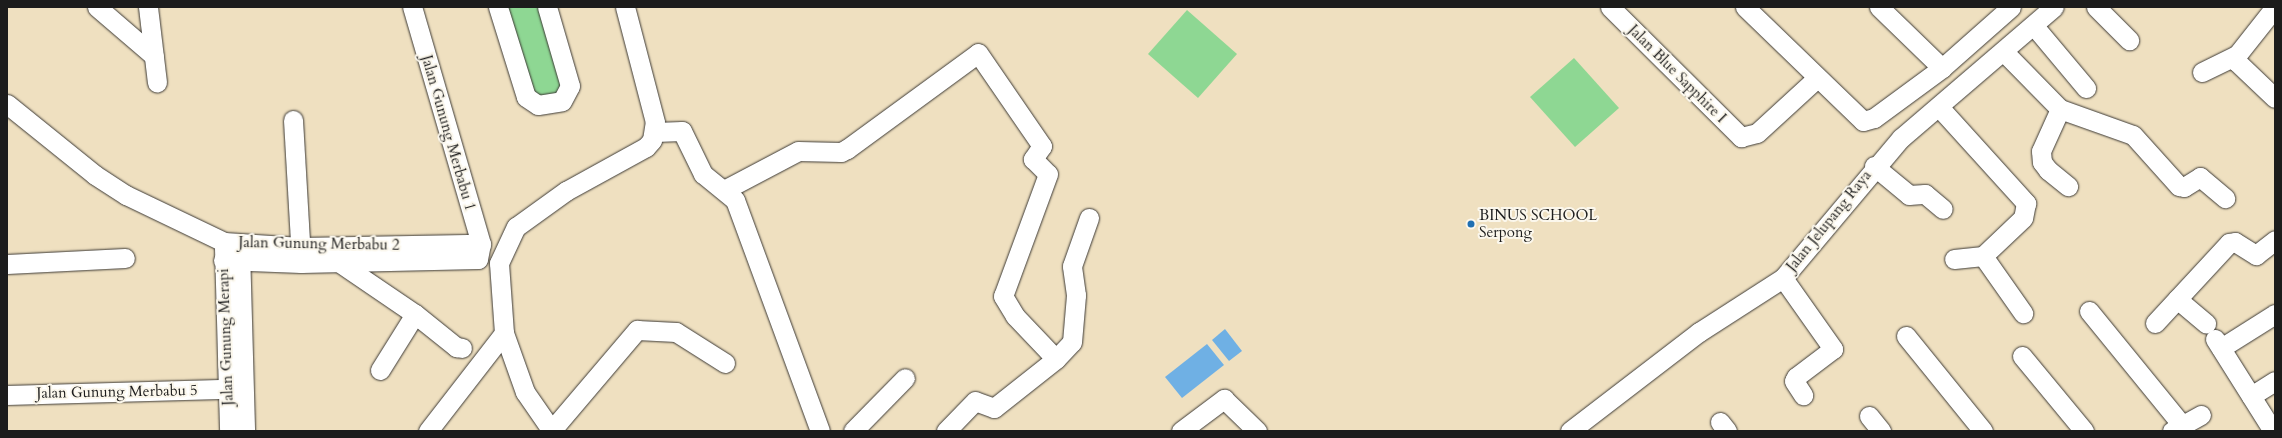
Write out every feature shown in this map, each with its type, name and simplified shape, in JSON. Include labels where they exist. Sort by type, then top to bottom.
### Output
[{"type":"street","points":[[97,7],[154,56]]},
{"type":"street","points":[[148,7],[157,82]]},
{"type":"street","name":"Jalan Gunung Merbabu 1","points":[[412,7],[480,252]]},
{"type":"street","points":[[498,7],[526,98],[538,105],[562,101],[570,86],[547,7]]},
{"type":"street","points":[[625,7],[655,132],[646,148],[566,191],[516,227],[499,263],[504,333],[526,392],[552,431],[637,330],[679,333],[725,363]]},
{"type":"street","name":"Jalan Blue Sapphire I","points":[[1610,7],[1737,134],[1747,138],[1757,133],[1817,78]]},
{"type":"street","points":[[1746,7],[1859,119],[1867,120],[1942,68],[2011,7]]},
{"type":"street","points":[[1879,7],[1942,68]]},
{"type":"street","name":"Jalan Jelupang Raya","points":[[1570,431],[1699,332],[1783,278],[1874,166],[2054,7]]},
{"type":"street","points":[[2096,7],[2129,40]]},
{"type":"street","points":[[2202,72],[2236,55],[2275,7]]},
{"type":"street","points":[[2034,26],[2086,88]]},
{"type":"street","points":[[2004,52],[2060,109],[2133,135],[2179,186],[2184,187],[2200,177],[2225,198]]},
{"type":"street","points":[[726,189],[798,151],[841,152],[847,149],[978,53],[1042,146],[1033,159],[1048,174],[1003,296],[1015,316],[1056,359]]},
{"type":"street","points":[[2236,55],[2237,62],[2275,98]]},
{"type":"street","name":"Jalan Gunung Merbabu 2","points":[[7,104],[95,175],[126,195],[232,252],[301,255],[480,252]]},
{"type":"street","points":[[1939,107],[2026,202],[2023,218],[1983,256],[1954,259]]},
{"type":"street","points":[[2060,109],[2040,151],[2045,166],[2068,186]]},
{"type":"street","points":[[293,120],[301,255]]},
{"type":"street","points":[[655,132],[682,131],[703,174],[726,189],[735,200],[820,431]]},
{"type":"street","points":[[1874,166],[1909,195],[1925,194],[1943,209]]},
{"type":"street","points":[[946,431],[975,401],[994,408],[1056,359],[1072,342],[1076,295],[1072,266],[1089,218]]},
{"type":"street","points":[[2155,323],[2229,243],[2235,242],[2256,256],[2275,240]]},
{"type":"street","name":"Jalan Gunung Merapi","points":[[229,431],[228,389],[232,252]]},
{"type":"street","name":"Jalan Gunung Merapi","points":[[232,252],[245,431]]},
{"type":"street","name":"Jalan Gunung Merbabu 2","points":[[301,255],[336,261],[480,252]]},
{"type":"street","points":[[1983,256],[2023,313]]},
{"type":"street","points":[[7,264],[125,258]]},
{"type":"street","points":[[336,261],[415,314],[456,347],[462,348]]},
{"type":"street","points":[[1783,278],[1833,349],[1796,377],[1794,381],[1803,395]]},
{"type":"street","points":[[2177,299],[2206,323]]},
{"type":"street","points":[[2088,311],[2177,428],[2201,414]]},
{"type":"street","points":[[380,370],[415,314]]},
{"type":"street","points":[[2274,431],[2218,344],[2275,314]]},
{"type":"street","points":[[428,431],[504,333]]},
{"type":"street","points":[[1906,336],[1983,431]]},
{"type":"street","points":[[2022,356],[2084,431]]},
{"type":"street","points":[[853,431],[905,378]]},
{"type":"street","points":[[2251,396],[2275,381]]},
{"type":"street","name":"Jalan Gunung Merbabu 5","points":[[7,395],[228,389]]},
{"type":"street","points":[[1181,431],[1224,399],[1257,431]]},
{"type":"street","points":[[1869,416],[1882,431]]},
{"type":"green space","points":[[490,7],[553,7],[577,85],[530,105]]},
{"type":"green space","points":[[1187,10],[1237,54],[1198,98],[1148,54]]},
{"type":"green space","points":[[1574,58],[1619,108],[1575,147],[1530,97]]},
{"type":"water","points":[[1225,329],[1242,351],[1229,361],[1212,340]]},
{"type":"water","points":[[1207,344],[1224,365],[1182,398],[1165,377]]},
{"type":"place","name":"BINUS SCHOOL Serpong","points":[[1471,224]]}]
